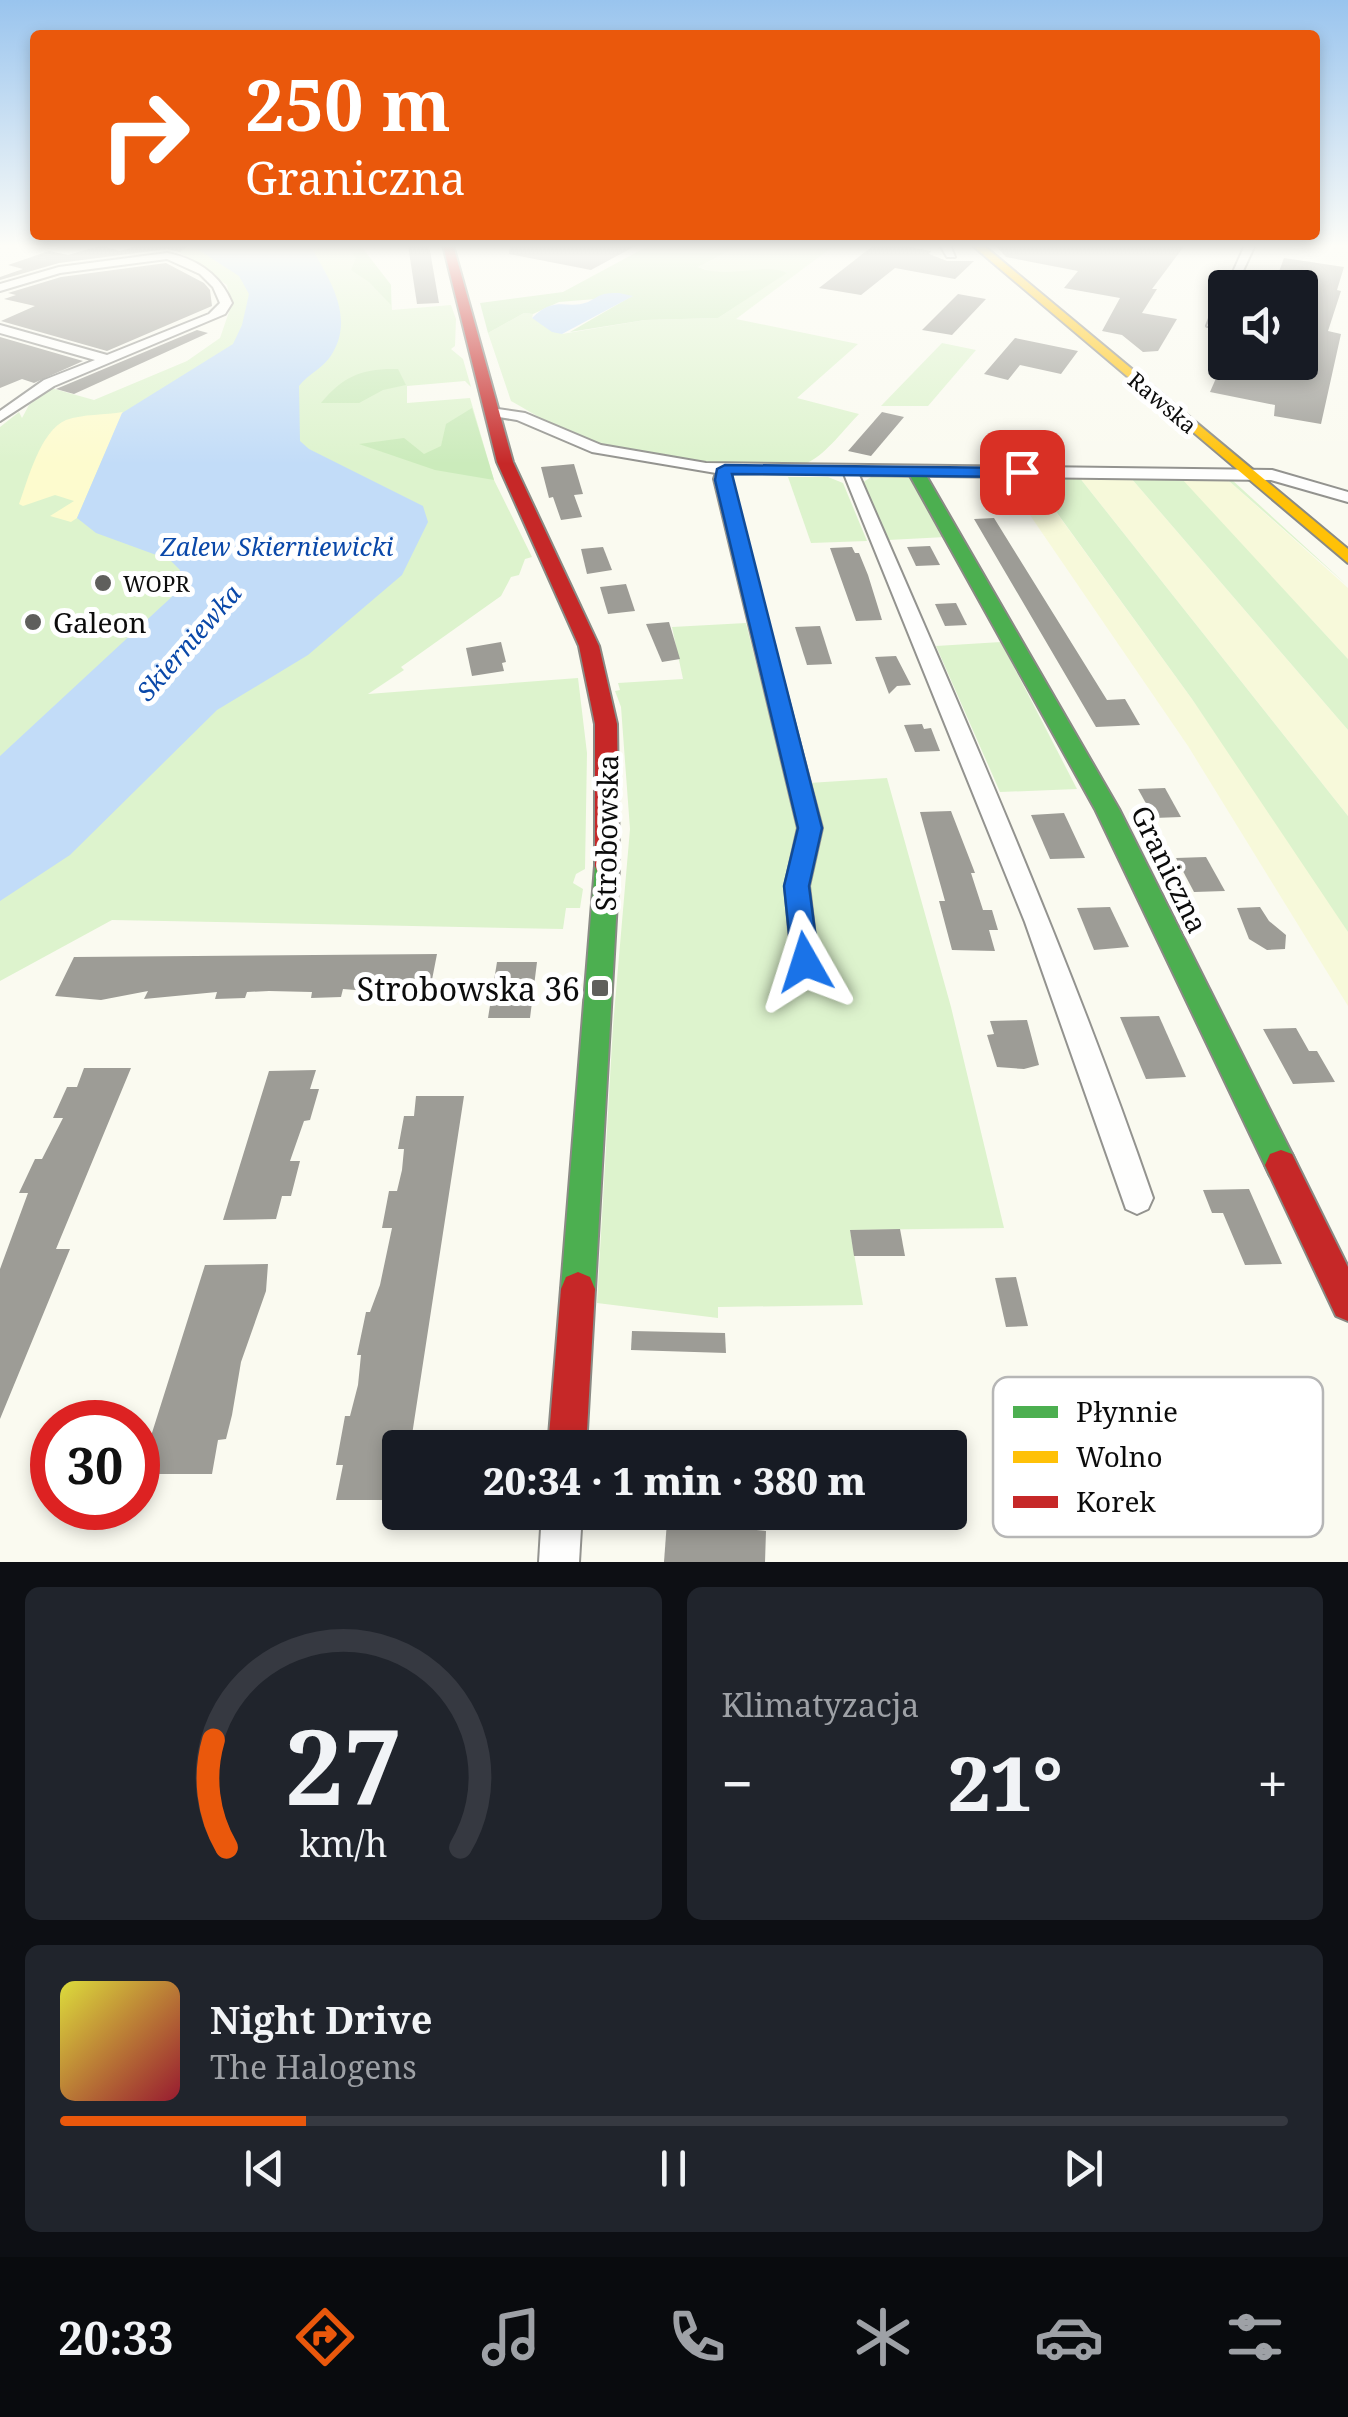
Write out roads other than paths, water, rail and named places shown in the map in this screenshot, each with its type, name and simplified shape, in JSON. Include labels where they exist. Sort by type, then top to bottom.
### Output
[{"type":"street","points":[[0,417],[49,382],[206,318]]},
{"type":"street","name":"Strobowska","points":[[466,318],[505,462],[589,646],[606,724],[610,838],[568,1430]]},
{"type":"street","name":"Rawska","points":[[1063,318],[1348,558]]},
{"type":"street","points":[[0,330],[107,358]]},
{"type":"street","points":[[0,396],[26,398]]},
{"type":"street","points":[[490,412],[520,416],[573,442],[610,453],[725,469],[1248,474],[1285,477],[1348,497]]},
{"type":"street","points":[[725,469],[722,480],[810,828],[797,886],[805,962]]},
{"type":"street","points":[[850,471],[975,769],[1109,1110],[1137,1198]]},
{"type":"street","name":"Graniczna","points":[[916,472],[1107,809],[1348,1304]]},
{"type":"street","points":[[559,1562],[561,1530]]},
{"type":"water","name":"Zalew Skierniewicki","points":[[244,318],[340,318],[338,340],[329,359],[299,386],[300,441],[423,506],[428,522],[402,575],[308,655],[217,710],[70,855],[0,901],[0,756],[177,592],[180,570],[170,560],[96,533],[77,518],[122,413],[233,344]]},
{"type":"water","points":[[532,318],[592,318],[562,334]]},
{"type":"place","name":"WOPR","points":[[103,583]]},
{"type":"place","name":"Galeon","points":[[33,622]]},
{"type":"place","name":"Strobowska 36","points":[[600,988]]},
{"type":"water label","name":"Skierniewka","points":[[188,642]]}]
